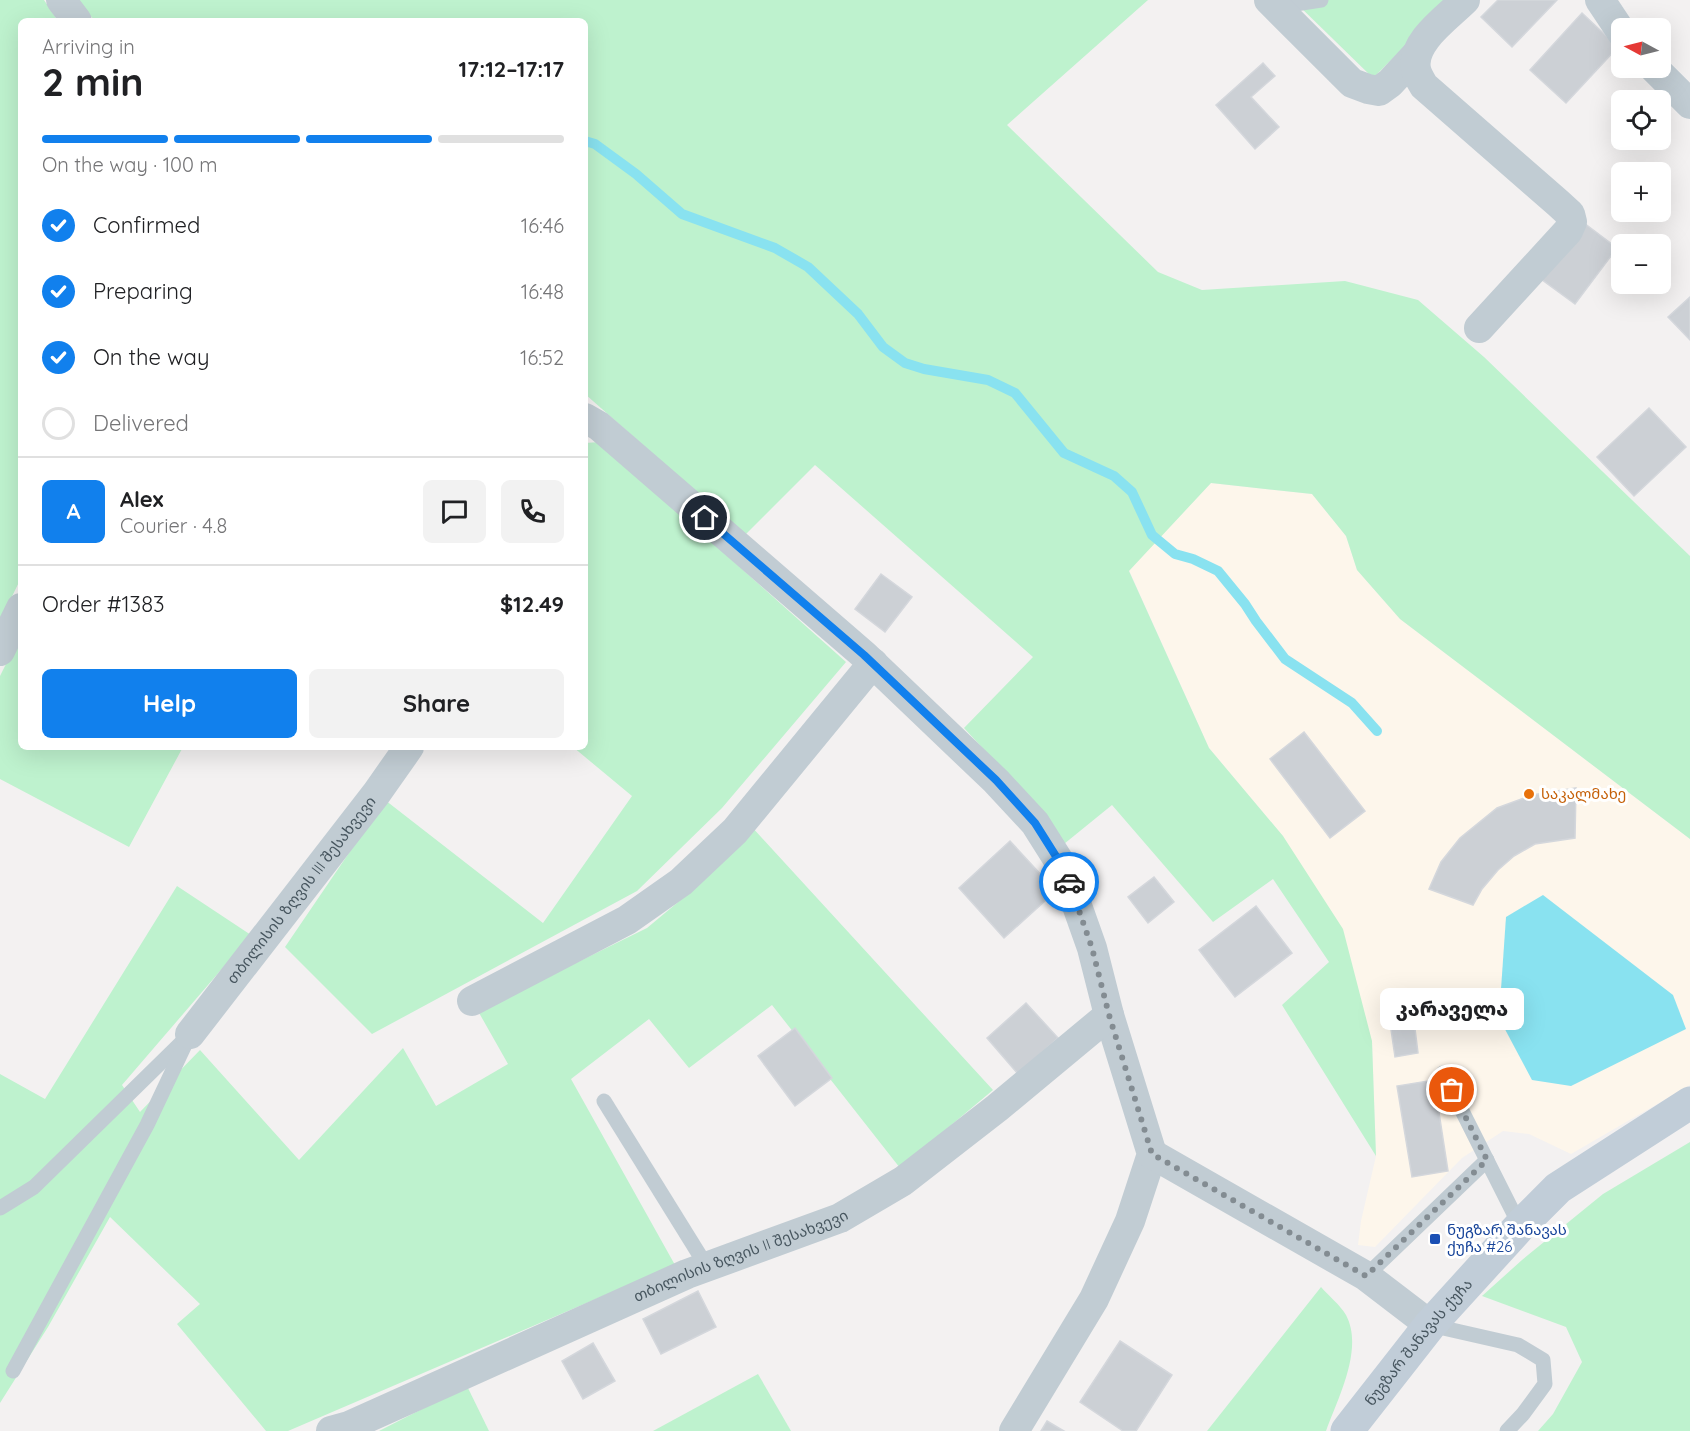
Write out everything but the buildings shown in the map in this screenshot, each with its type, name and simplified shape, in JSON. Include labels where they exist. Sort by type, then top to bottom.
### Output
[{"type":"main road","name":"ნუგზარ შანავას ქუჩა","points":[[1347,1431],[1430,1325],[1520,1226],[1558,1188],[1690,1103]]},
{"type":"street","points":[[62,0],[75,18]]},
{"type":"street","points":[[1273,4],[1352,83],[1379,91],[1390,83],[1415,56],[1420,44],[1466,0]]},
{"type":"street","points":[[1600,0],[1612,18]]},
{"type":"street","points":[[1415,56],[1416,71],[1424,86],[1570,214],[1572,222],[1568,231],[1479,328]]},
{"type":"street","points":[[1664,78],[1690,104]]},
{"type":"street","points":[[588,420],[599,426],[873,663],[996,780],[1035,823],[1064,869],[1092,948],[1109,1015],[1152,1154],[1130,1221],[1094,1299],[1014,1431]]},
{"type":"street","points":[[0,651],[18,614]]},
{"type":"street","points":[[472,1001],[627,920],[681,882],[735,831],[873,663]]},
{"type":"street","name":"თბილისის ზღვის III შესახვევი","points":[[190,1034],[376,794],[407,750]]},
{"type":"street","name":"თბილისის ზღვის II შესახვევი","points":[[331,1431],[687,1274],[840,1218],[903,1181],[997,1108],[1109,1015]]},
{"type":"street","points":[[1152,1154],[1366,1276],[1430,1325]]},
{"type":"lane","points":[[1273,4],[1321,0]]},
{"type":"lane","points":[[0,1208],[34,1187],[190,1034]]},
{"type":"lane","points":[[13,1371],[147,1125],[190,1034]]},
{"type":"lane","points":[[1443,1072],[1520,1226]]},
{"type":"lane","points":[[604,1101],[706,1267]]},
{"type":"lane","points":[[1366,1276],[1487,1160]]},
{"type":"lane","points":[[1430,1325],[1518,1345],[1543,1360],[1545,1384],[1507,1431]]},
{"type":"shaded area","points":[[1211,483],[1312,494],[1346,536],[1357,570],[1400,619],[1690,839],[1690,1085],[1571,1154],[1529,1134],[1503,1131],[1462,1158],[1375,1247],[1358,1245],[1361,1221],[1376,1156],[1372,1041],[1283,836],[1209,748],[1129,570]]},
{"type":"green space","points":[[0,0],[44,0],[56,18],[18,18],[18,584],[0,621]]},
{"type":"green space","points":[[77,0],[1148,0],[1007,125],[1158,272],[1202,290],[1345,281],[1418,300],[1484,357],[1690,556],[1690,839],[1400,619],[1357,570],[1346,536],[1312,494],[1211,483],[1129,571],[1209,748],[1283,836],[1343,929],[1372,1041],[1376,1156],[1282,1005],[1329,962],[1273,879],[1213,922],[1112,805],[1064,844],[1037,807],[964,728],[1033,657],[815,465],[745,535],[588,397],[588,18],[92,18]]},
{"type":"green space","points":[[1293,0],[1452,0],[1373,78]]},
{"type":"green space","points":[[600,442],[846,662],[722,808],[637,891],[372,1034],[285,947],[385,800],[543,923],[632,796],[577,750],[588,750],[588,443]]},
{"type":"green space","points":[[18,640],[18,750],[181,750],[129,847],[0,779],[0,676]]},
{"type":"green space","points":[[751,826],[993,1090],[900,1168],[772,1005],[689,1068],[649,1019],[571,1079],[675,1265],[288,1431],[266,1431],[177,1324],[200,1304],[110,1217],[48,1327],[0,1403],[0,1074],[45,1099],[177,886],[251,935],[122,1085],[140,1112],[200,1050],[299,1160],[403,1048],[436,1106],[508,1064],[478,1011],[647,928],[689,893]]},
{"type":"green space","points":[[1690,1142],[1690,1431],[1538,1431],[1553,1414],[1582,1362],[1566,1327],[1482,1296],[1603,1194]]},
{"type":"green space","points":[[1321,1287],[1346,1315],[1351,1328],[1352,1343],[1347,1373],[1326,1431],[1207,1431]]},
{"type":"green space","points":[[758,1374],[791,1431],[653,1431]]},
{"type":"green space","points":[[467,1386],[489,1431],[379,1431]]},
{"type":"water","points":[[1543,895],[1673,995],[1686,1029],[1571,1086],[1532,1080],[1499,1018],[1506,917]]},
{"type":"waterway","points":[[588,142],[595,144],[636,174],[682,214],[775,248],[808,267],[858,314],[883,347],[905,363],[924,369],[988,380],[1015,393],[1064,453],[1114,476],[1132,492],[1152,535],[1175,554],[1193,559],[1218,571],[1285,659],[1352,703],[1377,731]]},
{"type":"way so far","points":[[1069,882],[1092,948],[1109,1015],[1152,1154],[1366,1276],[1487,1160],[1452,1090]]},
{"type":"place","name":"საკალმახე","points":[[1529,794]]},
{"type":"place","name":"კარაველა","points":[[1452,1090]]},
{"type":"place","name":"ნუგზარ შანავას ქუჩა #26","points":[[1435,1239]]},
{"type":"route","points":[[705,518],[864,655],[996,780],[1035,823],[1064,869],[1069,882]]}]
